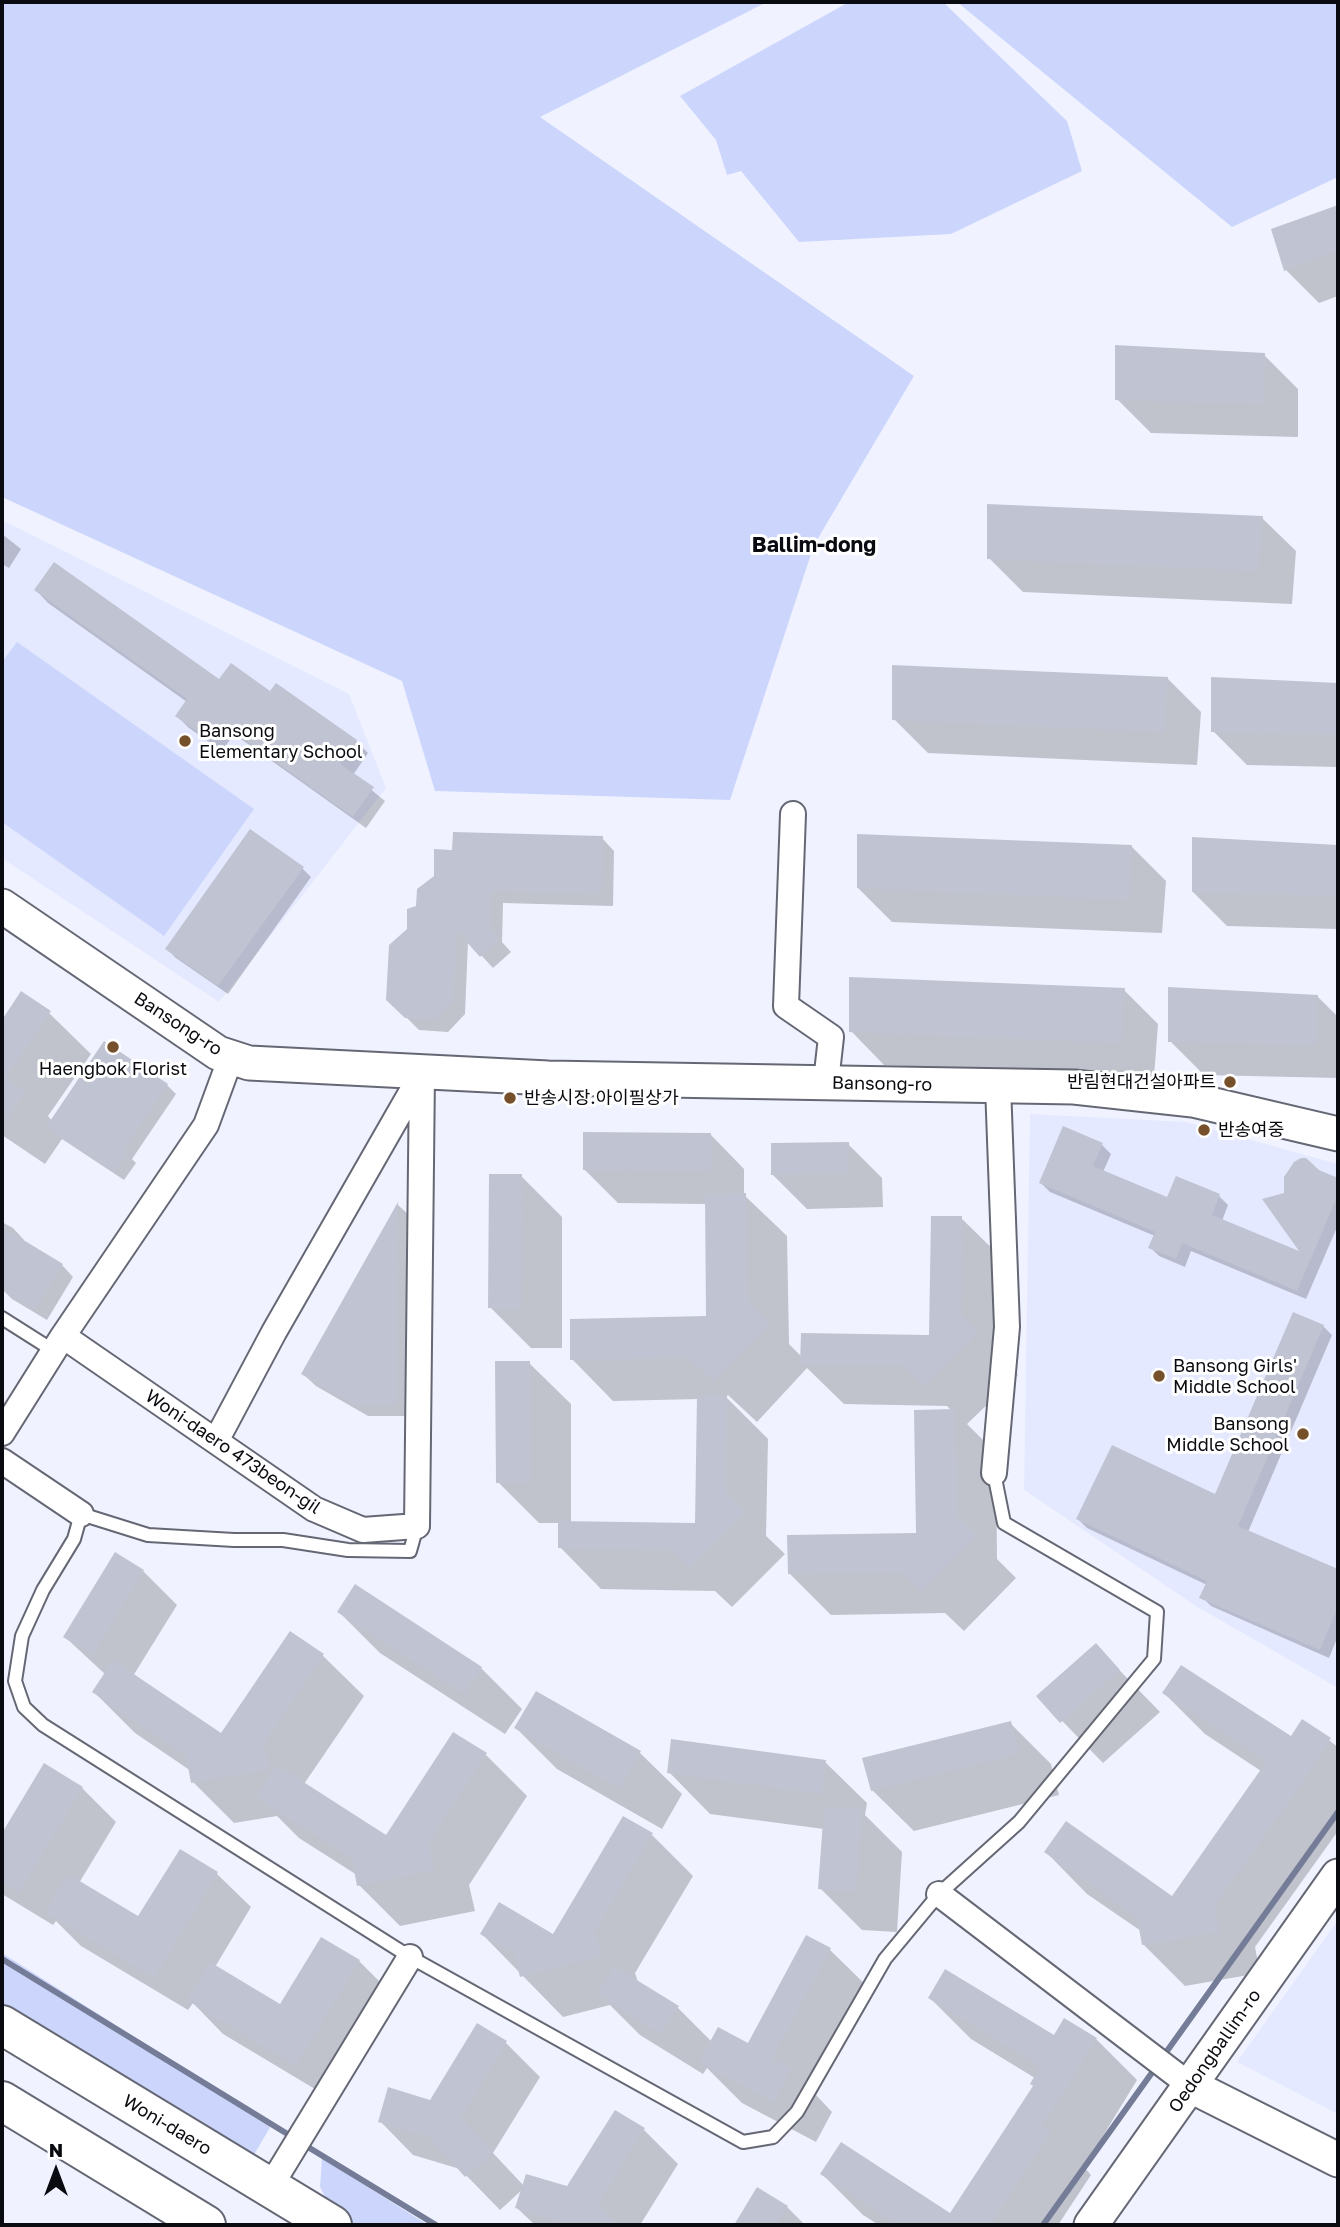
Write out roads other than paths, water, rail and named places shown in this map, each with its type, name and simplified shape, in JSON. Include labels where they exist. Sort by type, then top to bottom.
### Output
[{"type":"main road","name":"Woni-daero","points":[[2,2025],[332,2225]]},
{"type":"main road","points":[[2,2101],[206,2225]]},
{"type":"street","points":[[793,814],[786,1006],[831,1037],[826,1082]]},
{"type":"street","name":"Bansong-ro","points":[[2,905],[218,1053],[249,1063],[548,1078],[1074,1087],[1193,1100],[1338,1133]]},
{"type":"street","points":[[2,1433],[59,1343],[206,1125],[231,1057]]},
{"type":"street","points":[[216,1441],[422,1073]]},
{"type":"street","points":[[416,1526],[422,1073]]},
{"type":"street","points":[[994,1472],[1007,1327],[998,1086]]},
{"type":"street","name":"Woni-daero 473beon-gil","points":[[59,1343],[216,1441],[314,1509],[363,1530],[416,1526]]},
{"type":"street","points":[[2,1461],[81,1514]]},
{"type":"street","name":"Oedongballim-ro","points":[[1091,2225],[1182,2080],[1338,1876]]},
{"type":"street","points":[[939,1894],[1182,2080],[1338,2160]]},
{"type":"street","points":[[270,2187],[410,1957]]},
{"type":"lane","points":[[2,1318],[59,1343]]},
{"type":"lane","points":[[416,1526],[410,1551],[348,1550],[283,1540],[149,1535],[81,1514],[74,1539],[43,1590],[22,1636],[15,1681],[24,1707],[43,1725],[410,1957],[743,2142],[773,2137],[797,2112],[885,1959],[939,1894],[1019,1822],[1154,1659],[1157,1612],[1004,1523],[994,1472]]},
{"type":"waterway","points":[[1162,2058],[1338,1812]]},
{"type":"waterway","points":[[2,1959],[294,2138]]},
{"type":"waterway","points":[[1043,2225],[1156,2067]]},
{"type":"waterway","points":[[303,2144],[436,2225]]},
{"type":"place","name":"Bansong Elementary School","points":[[185,741]]},
{"type":"place","name":"Haengbok Florist","points":[[113,1047]]},
{"type":"place","name":"반림현대건설아파트","points":[[1230,1082]]},
{"type":"place","name":"반송시장.아이필상가","points":[[510,1098]]},
{"type":"place","name":"반송여중","points":[[1204,1130]]},
{"type":"place","name":"Bansong Girls' Middle School","points":[[1159,1376]]},
{"type":"place","name":"Bansong Middle School","points":[[1303,1434]]},
{"type":"district","name":"Ballim-dong","points":[[814,545]]}]
